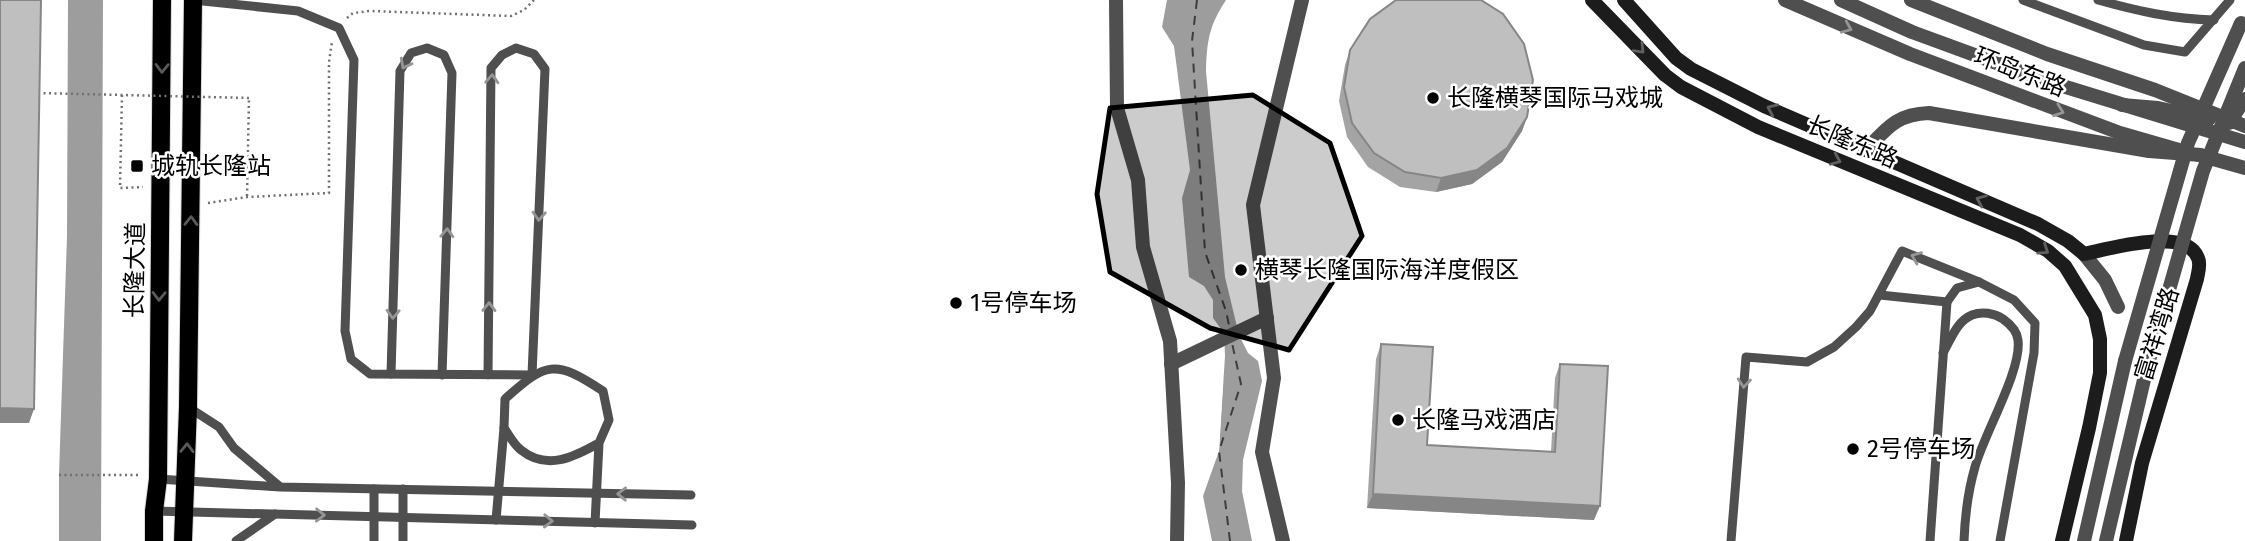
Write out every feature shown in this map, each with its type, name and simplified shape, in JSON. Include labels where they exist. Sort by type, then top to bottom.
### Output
[{"type":"main road","name":"长隆大道","points":[[154,541],[158,477],[162,0]]},
{"type":"main road","points":[[183,541],[187,479],[193,0]]},
{"type":"main road","name":"长隆东路","points":[[1592,0],[1665,75],[1681,87],[1758,127],[2020,234],[2048,251],[2073,277],[2095,315]]},
{"type":"main road","name":"长隆东路","points":[[1624,0],[1676,58],[1691,69],[1764,106],[2038,224],[2084,254]]},
{"type":"main road","name":"富祥湾路","points":[[2084,254],[2145,242],[2169,241],[2190,248],[2198,256],[2200,265],[2142,463],[2126,541]]},
{"type":"main road","name":"富祥湾路","points":[[2062,541],[2100,373],[2100,339],[2095,315]]},
{"type":"street","points":[[1116,0],[1118,108],[1138,180],[1143,247],[1170,341],[1178,483],[1177,541]]},
{"type":"street","points":[[1283,541],[1262,452],[1274,378],[1253,205],[1302,0]]},
{"type":"street","name":"环岛东路","points":[[1785,0],[1910,54],[2120,133],[2207,151],[2245,168]]},
{"type":"street","name":"环岛东路","points":[[1841,0],[1925,36],[2043,80],[2245,142]]},
{"type":"street","points":[[1911,0],[2047,54],[2155,90],[2243,126]]},
{"type":"street","points":[[2084,541],[2125,361],[2188,144],[2243,18]]},
{"type":"street","points":[[2106,541],[2147,367],[2207,151],[2245,68]]},
{"type":"street","points":[[2207,151],[2245,99]]},
{"type":"street","points":[[2122,105],[2158,108],[2243,126]]},
{"type":"street","points":[[1866,150],[1899,119],[1912,114],[1929,113],[2149,151],[2207,151]]},
{"type":"street","name":"长隆东路","points":[[2084,254],[2105,280],[2118,307]]},
{"type":"street","points":[[1171,364],[1267,318]]},
{"type":"lane","points":[[193,0],[298,11],[339,28],[355,60],[345,331],[351,359],[370,374],[531,375]]},
{"type":"lane","points":[[2023,0],[2144,45],[2185,52],[2230,0]]},
{"type":"lane","points":[[2098,0],[2129,10],[2177,19],[2214,20]]},
{"type":"lane","points":[[391,374],[400,71],[411,53],[427,48],[444,55],[452,73],[442,374]]},
{"type":"lane","points":[[488,375],[492,68],[502,55],[516,48],[534,54],[545,69],[531,375]]},
{"type":"lane","points":[[1731,541],[1746,357],[1807,362],[1833,348],[1856,327],[1880,295],[1902,251],[1979,282],[2014,300],[2035,323],[2035,353],[2000,541]]},
{"type":"lane","points":[[1930,541],[1947,302],[1957,288],[1979,282]]},
{"type":"lane","points":[[1880,295],[1947,302]]},
{"type":"lane","points":[[1943,353],[1960,323],[1984,312],[1999,316],[2011,325],[2018,337],[2018,350],[2012,372],[1975,465],[1965,506],[1964,541]]},
{"type":"lane","points":[[496,520],[505,399],[531,375],[548,368],[579,375],[603,391],[610,420],[599,443],[596,523]]},
{"type":"lane","points":[[188,407],[219,427],[234,448],[280,487]]},
{"type":"lane","points":[[504,428],[521,450],[544,462],[571,458],[599,443]]},
{"type":"lane","points":[[158,477],[280,487],[691,495]]},
{"type":"lane","points":[[374,489],[374,541]]},
{"type":"lane","points":[[403,489],[403,541]]},
{"type":"lane","points":[[154,511],[692,525]]},
{"type":"lane","points":[[236,541],[276,514]]},
{"type":"path","points":[[34,93],[249,98],[247,197]]},
{"type":"path","points":[[122,95],[120,188],[160,187]]},
{"type":"path","points":[[59,475],[103,473],[158,477]]},
{"type":"highlighted area","points":[[1253,95],[1330,143],[1362,236],[1289,350],[1210,328],[1110,272],[1097,194],[1110,108]]},
{"type":"shaded area","points":[[68,0],[103,0],[101,541],[59,541],[67,236]]},
{"type":"shaded area","points":[[1167,0],[1226,0],[1210,34],[1206,71],[1225,277],[1239,335],[1248,353],[1258,361],[1262,381],[1243,460],[1242,491],[1252,541],[1212,541],[1203,496],[1219,451],[1224,333],[1213,318],[1213,300],[1204,286],[1189,277],[1182,198],[1190,170],[1174,46],[1162,27]]},
{"type":"pier","points":[[1220,381],[1223,381],[1219,451],[1207,481],[1204,480],[1216,450]]},
{"type":"building","points":[[0,0],[41,0],[34,409],[0,408]]},
{"type":"building","name":"长隆横琴国际马戏城","points":[[1396,0],[1481,0],[1503,14],[1524,44],[1533,80],[1527,117],[1507,148],[1477,170],[1441,178],[1405,172],[1374,153],[1352,123],[1344,87],[1350,50],[1370,19]]},
{"type":"building","name":"长隆马戏酒店","points":[[1381,344],[1433,347],[1427,445],[1555,452],[1560,364],[1608,366],[1600,506],[1373,494]]},
{"type":"ferry route","points":[[1197,0],[1192,41],[1205,252],[1230,330]]},
{"type":"ferry route","points":[[1230,541],[1219,451],[1241,384],[1232,343]]},
{"type":"place","name":"长隆横琴国际马戏城","points":[[1433,98]]},
{"type":"place","name":"城轨长隆站","points":[[137,166]]},
{"type":"place","name":"横琴长隆国际海洋度假区","points":[[1241,270]]},
{"type":"place","name":"1号停车场","points":[[956,303]]},
{"type":"place","name":"长隆马戏酒店","points":[[1398,420]]},
{"type":"place","name":"2号停车场","points":[[1853,449]]}]
